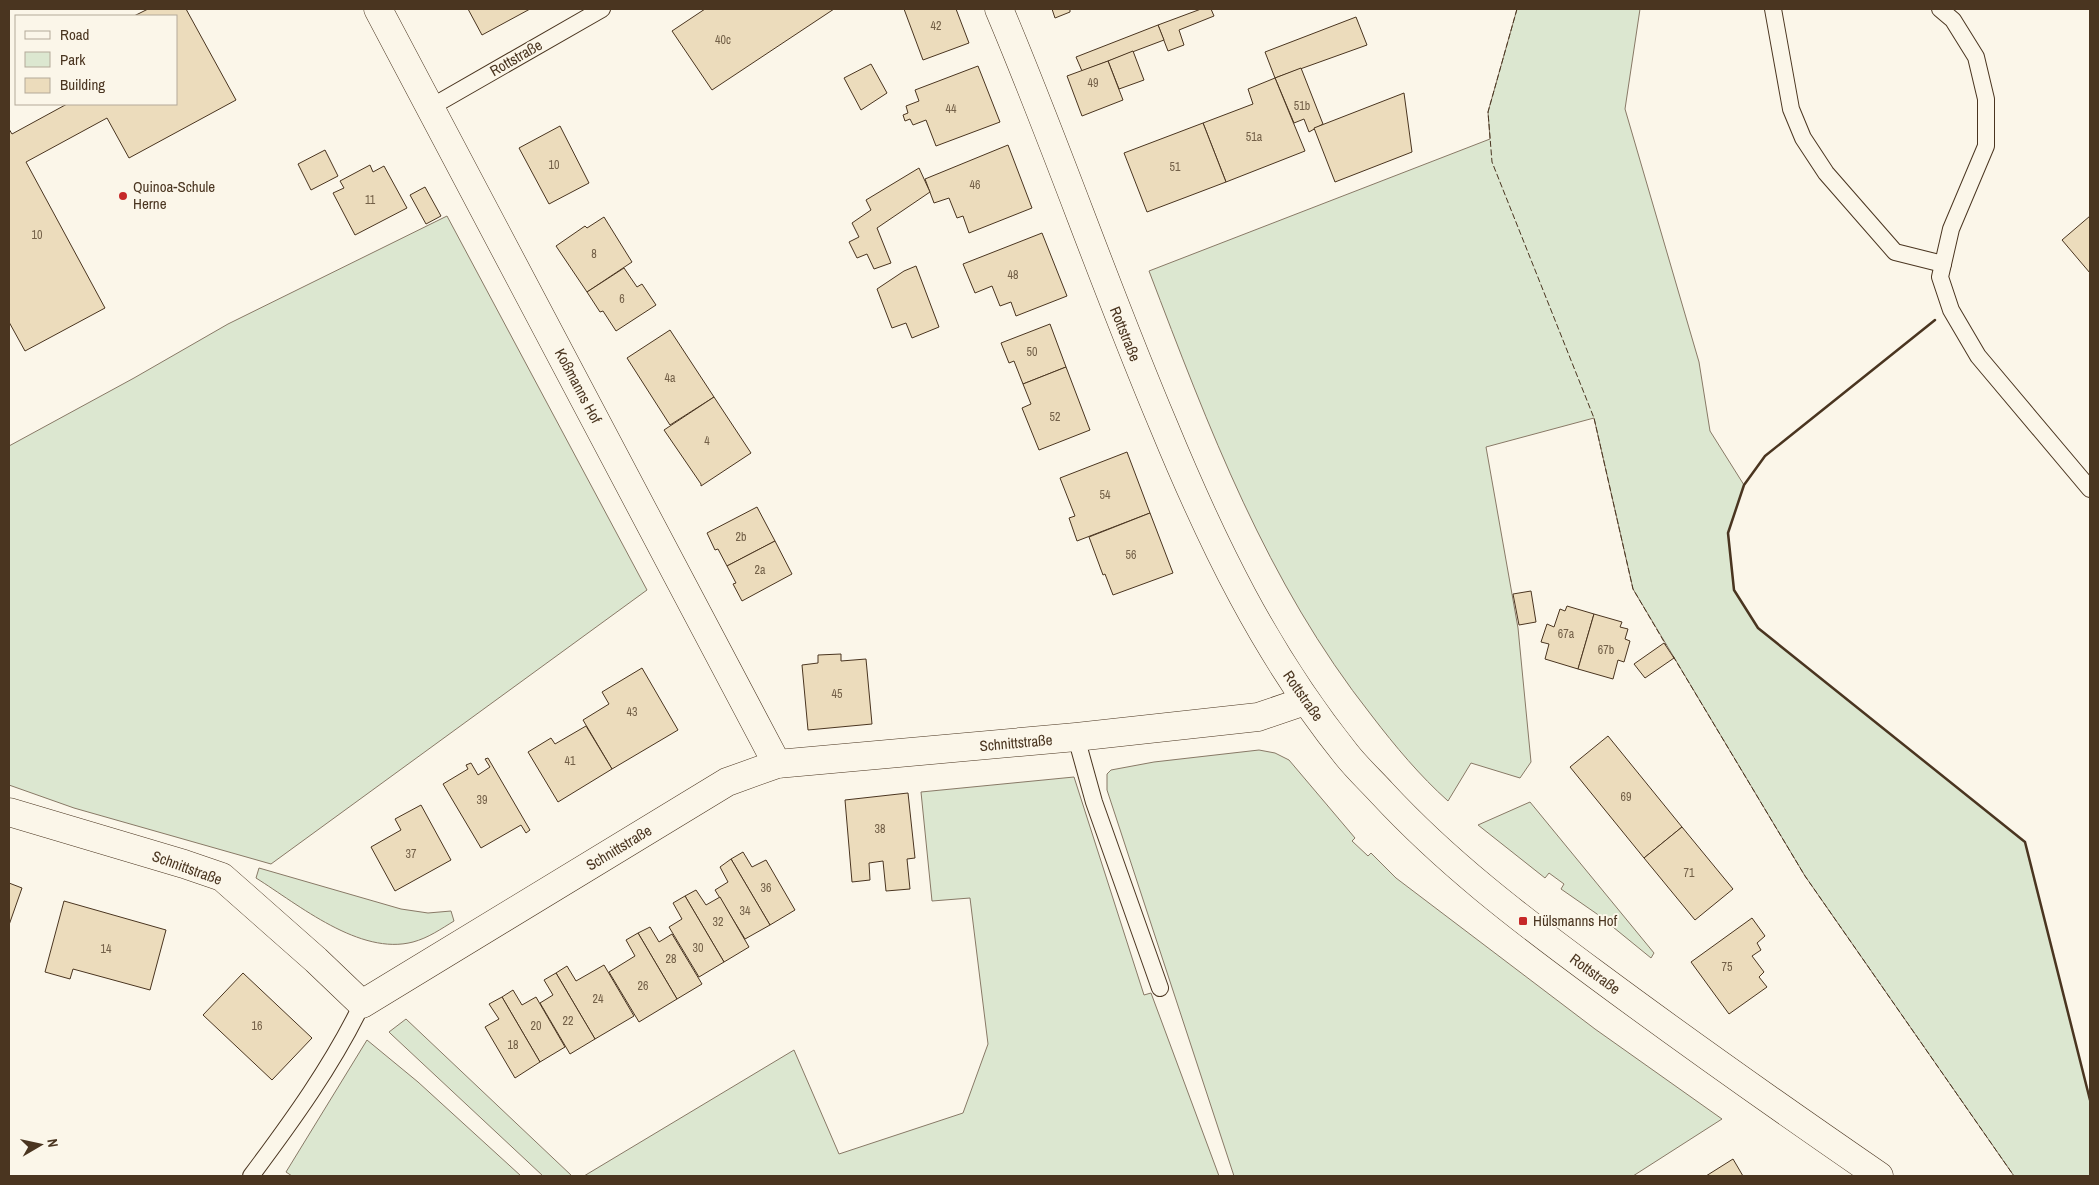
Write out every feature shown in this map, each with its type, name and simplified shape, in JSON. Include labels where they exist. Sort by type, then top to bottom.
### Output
[{"type":"street","name":"Koßmanns Hof","points":[[378,9],[777,764]]},
{"type":"street","name":"Rottstraße","points":[[999,9],[1055,149],[1126,338],[1176,457],[1216,546],[1251,614],[1305,701],[1348,758],[1409,823],[1460,870],[1523,921],[1650,1014],[1878,1176]]},
{"type":"street","name":"Schnittstraße","points":[[9,812],[222,877],[316,960],[362,1004],[727,782],[777,764],[1076,737],[1258,717],[1305,701]]},
{"type":"lane","name":"Rottstraße","points":[[430,107],[602,9]]},
{"type":"lane","points":[[1773,9],[1791,109],[1803,138],[1822,166],[1895,252],[1943,264]]},
{"type":"lane","points":[[1940,9],[1953,20],[1976,57],[1986,99],[1986,146],[1951,229],[1940,277],[1951,310],[1978,356],[2090,489]]},
{"type":"lane","points":[[1076,737],[1094,802],[1160,988]]},
{"type":"lane","points":[[251,1176],[291,1121],[338,1049],[362,1004]]},
{"type":"green space","points":[[1517,9],[1640,9],[1625,109],[1699,362],[1710,431],[1744,485],[1728,533],[1734,590],[1758,628],[2025,842],[2090,1100],[2090,1176],[2014,1176],[1805,876],[1633,589],[1594,418],[1486,447],[1518,628],[1531,762],[1520,778],[1471,763],[1448,801],[1399,749],[1334,665],[1301,612],[1243,502],[1194,388],[1149,271],[1490,139],[1488,112]]},
{"type":"green space","points":[[447,216],[647,590],[271,864],[74,808],[9,785],[9,446],[228,324]]},
{"type":"green space","points":[[1259,750],[1275,753],[1289,760],[1355,838],[1352,841],[1368,856],[1371,853],[1396,878],[1595,1029],[1722,1119],[1633,1176],[1234,1176],[1107,790],[1107,774],[1111,770],[1154,762]]},
{"type":"green space","points":[[1074,777],[1144,995],[1151,993],[1219,1176],[584,1176],[794,1050],[839,1154],[963,1113],[988,1044],[970,898],[932,901],[921,792]]},
{"type":"green space","points":[[1530,802],[1654,953],[1651,958],[1597,914],[1561,889],[1564,884],[1549,873],[1545,878],[1478,825]]},
{"type":"green space","points":[[259,868],[401,909],[428,913],[451,911],[454,921],[429,936],[413,942],[393,944],[372,942],[351,935],[331,925],[291,901],[256,878]]},
{"type":"green space","points":[[406,1019],[572,1176],[543,1176],[389,1032]]},
{"type":"green space","points":[[367,1040],[418,1082],[521,1176],[292,1176],[286,1172]]},
{"type":"building","points":[[148,9],[186,9],[236,100],[129,158],[107,118],[26,162],[105,308],[25,351],[9,322],[9,129],[12,134],[65,105],[178,105],[178,15],[136,15]]},
{"type":"building","points":[[468,9],[530,9],[482,35]]},
{"type":"building","points":[[705,9],[834,9],[712,90],[672,31]]},
{"type":"building","points":[[904,9],[956,9],[969,43],[923,60]]},
{"type":"building","points":[[1052,9],[1070,9],[1070,12],[1055,18]]},
{"type":"building","points":[[1201,9],[1211,9],[1214,16],[1179,30],[1184,45],[1168,51],[1158,25]]},
{"type":"building","points":[[1356,17],[1367,45],[1275,78],[1265,52]]},
{"type":"building","points":[[1158,25],[1164,40],[1082,71],[1076,57]]},
{"type":"building","points":[[1133,51],[1144,80],[1119,89],[1108,61]]},
{"type":"building","points":[[1108,61],[1123,100],[1082,116],[1067,76]]},
{"type":"building","points":[[871,64],[887,93],[861,110],[844,78]]},
{"type":"building","points":[[978,66],[1000,122],[936,146],[926,120],[913,125],[910,119],[905,121],[903,115],[908,113],[906,106],[919,101],[915,90]]},
{"type":"building","points":[[1301,68],[1323,124],[1309,132],[1304,119],[1294,123],[1275,78]]},
{"type":"building","points":[[1275,78],[1305,151],[1226,182],[1203,123],[1253,104],[1248,89]]},
{"type":"building","points":[[1404,93],[1412,152],[1335,182],[1314,128]]},
{"type":"building","points":[[1203,123],[1226,182],[1147,212],[1124,153]]},
{"type":"building","points":[[560,126],[589,183],[549,204],[519,148]]},
{"type":"building","points":[[1008,145],[1032,208],[969,233],[963,216],[957,218],[949,198],[934,203],[925,179]]},
{"type":"building","points":[[325,150],[338,176],[311,190],[298,164]]},
{"type":"building","points":[[370,165],[373,172],[384,166],[407,208],[355,235],[333,193],[344,188],[340,181]]},
{"type":"building","points":[[919,168],[930,192],[877,228],[891,263],[874,269],[867,254],[857,258],[849,242],[859,237],[852,223],[871,210],[866,200]]},
{"type":"building","points":[[425,187],[441,216],[426,224],[410,195]]},
{"type":"building","points":[[2090,216],[2090,273],[2062,240]]},
{"type":"building","points":[[604,217],[632,262],[587,292],[556,246],[585,226],[587,228]]},
{"type":"building","points":[[1042,233],[1067,296],[1016,316],[1011,302],[1000,306],[992,286],[975,293],[963,264]]},
{"type":"building","points":[[916,266],[939,327],[912,338],[906,323],[892,328],[877,289],[904,271]]},
{"type":"building","points":[[624,268],[637,287],[642,284],[656,305],[616,331],[603,311],[600,312],[587,292]]},
{"type":"building","points":[[1050,324],[1066,367],[1023,384],[1014,361],[1009,363],[1001,343]]},
{"type":"building","points":[[670,330],[714,397],[670,425],[627,358]]},
{"type":"building","points":[[1066,367],[1090,430],[1039,450],[1022,408],[1031,404],[1023,384]]},
{"type":"building","points":[[714,397],[751,453],[701,486],[664,430]]},
{"type":"building","points":[[1127,452],[1150,513],[1077,541],[1069,518],[1075,516],[1060,478]]},
{"type":"building","points":[[757,507],[775,541],[727,566],[718,549],[715,550],[707,533]]},
{"type":"building","points":[[1150,513],[1173,573],[1113,595],[1105,574],[1103,575],[1089,537]]},
{"type":"building","points":[[775,541],[792,574],[742,601],[733,584],[736,583],[727,566]]},
{"type":"building","points":[[1531,591],[1536,622],[1519,625],[1513,594]]},
{"type":"building","points":[[1567,606],[1594,614],[1578,669],[1545,659],[1549,644],[1541,642],[1547,624],[1554,627],[1560,609],[1565,611]]},
{"type":"building","points":[[1594,614],[1622,622],[1620,627],[1628,629],[1625,639],[1630,641],[1624,662],[1618,660],[1613,679],[1578,669]]},
{"type":"building","points":[[1664,643],[1674,658],[1645,678],[1634,664]]},
{"type":"building","points":[[841,654],[841,661],[866,659],[872,724],[808,730],[802,665],[818,663],[818,655]]},
{"type":"building","points":[[642,668],[678,730],[612,769],[583,720],[609,704],[602,692]]},
{"type":"building","points":[[586,726],[612,769],[558,802],[528,752],[551,738],[555,744]]},
{"type":"building","points":[[1608,736],[1682,827],[1644,858],[1570,767]]},
{"type":"building","points":[[488,758],[530,830],[526,833],[521,825],[481,848],[443,784],[468,769],[466,765],[471,763],[478,775],[490,767],[485,759]]},
{"type":"building","points":[[908,793],[915,858],[907,859],[910,889],[886,891],[883,861],[869,863],[870,880],[852,882],[845,800]]},
{"type":"building","points":[[421,805],[451,860],[395,891],[371,847],[401,830],[395,819]]},
{"type":"building","points":[[1682,827],[1733,889],[1695,920],[1644,858]]},
{"type":"building","points":[[743,852],[752,867],[766,860],[795,910],[770,925],[731,859]]},
{"type":"building","points":[[731,859],[770,925],[745,939],[715,890],[728,882],[720,867]]},
{"type":"building","points":[[9,883],[22,888],[9,925]]},
{"type":"building","points":[[696,890],[706,905],[720,897],[749,947],[724,962],[685,896]]},
{"type":"building","points":[[685,896],[724,962],[699,977],[669,927],[682,919],[673,903]]},
{"type":"building","points":[[64,901],[166,930],[150,990],[73,969],[70,979],[45,972]]},
{"type":"building","points":[[1752,918],[1765,936],[1757,943],[1761,950],[1752,956],[1764,972],[1759,977],[1767,987],[1729,1014],[1691,962]]},
{"type":"building","points":[[650,927],[659,942],[672,934],[702,984],[677,999],[638,933]]},
{"type":"building","points":[[638,933],[677,999],[639,1022],[609,972],[635,956],[626,940]]},
{"type":"building","points":[[604,965],[634,1016],[595,1039],[556,973],[567,966],[576,981]]},
{"type":"building","points":[[243,973],[312,1038],[272,1080],[203,1015]]},
{"type":"building","points":[[556,973],[595,1039],[570,1054],[540,1003],[553,995],[544,980]]},
{"type":"building","points":[[513,990],[522,1005],[536,997],[565,1047],[540,1062],[502,997]]},
{"type":"building","points":[[502,997],[540,1062],[515,1078],[485,1027],[499,1019],[489,1004]]},
{"type":"building","points":[[1733,1159],[1743,1176],[1706,1176]]},
{"type":"fence","points":[[1517,9],[1488,112],[1492,162],[1594,418],[1633,589],[1666,645]]},
{"type":"fence","points":[[1673,656],[1805,876],[2014,1176]]},
{"type":"wall","points":[[1935,320],[1765,456],[1744,485],[1728,533],[1734,590],[1758,628],[2025,842],[2090,1100]]},
{"type":"place","name":"Quinoa-Schule Herne","points":[[123,196]]},
{"type":"place","name":"Hülsmanns Hof","points":[[1523,921]]}]
